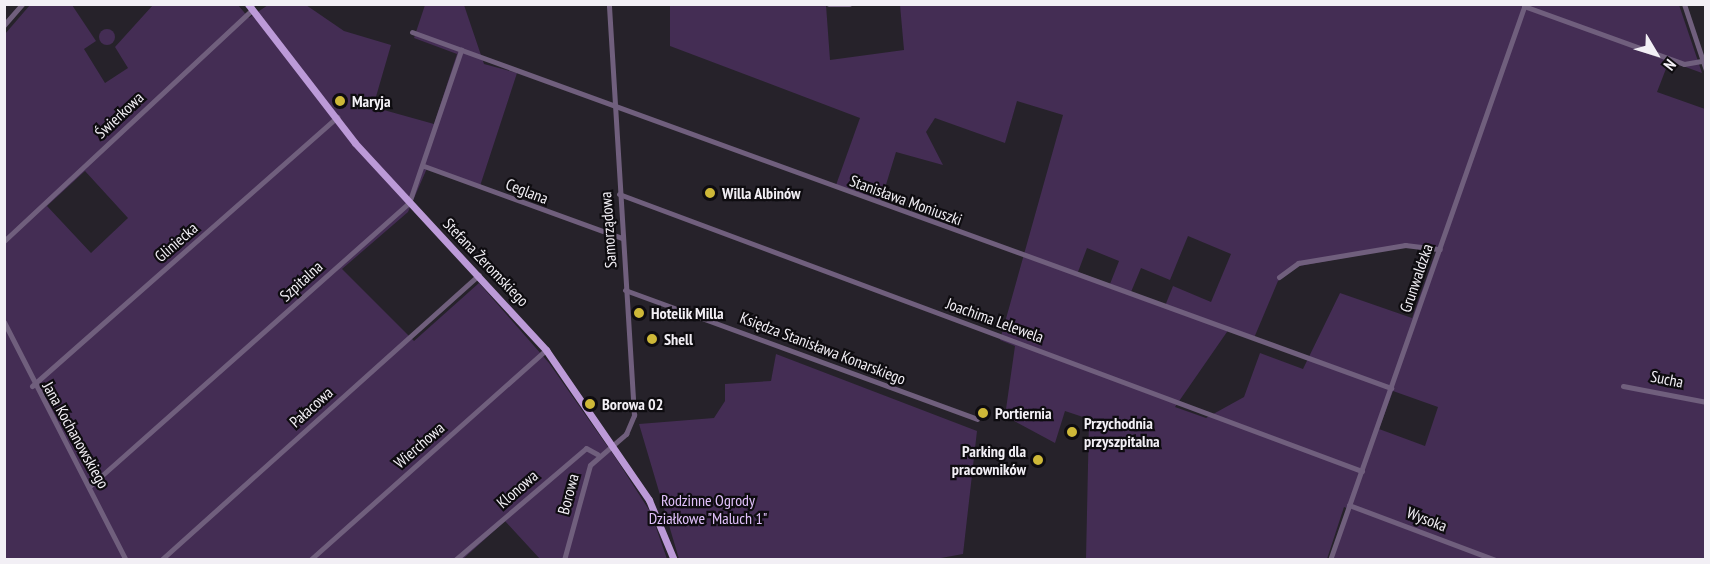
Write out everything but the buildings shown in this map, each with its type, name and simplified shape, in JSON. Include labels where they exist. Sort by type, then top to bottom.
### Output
[{"type":"main road","name":"Stefana Żeromskiego","points":[[250,7],[409,203],[480,275],[546,350],[649,500],[674,560]]},
{"type":"street","points":[[4,25],[22,4]]},
{"type":"street","name":"Samorządowa","points":[[609,4],[634,415],[626,434],[612,444]]},
{"type":"street","points":[[829,6],[849,4]]},
{"type":"street","points":[[1684,4],[1706,70]]},
{"type":"street","points":[[1525,5],[1684,64],[1704,61]]},
{"type":"street","name":"Grunwaldzka","points":[[1330,560],[1525,5]]},
{"type":"street","name":"Świerkowa","points":[[4,241],[250,7]]},
{"type":"street","name":"Stanisława Moniuszki","points":[[412,32],[1391,388]]},
{"type":"street","name":"Szpitalna","points":[[90,486],[409,203],[424,166],[461,50]]},
{"type":"street","name":"Gliniecka","points":[[32,386],[337,117]]},
{"type":"street","name":"Ceglana","points":[[424,166],[622,238]]},
{"type":"street","name":"Joachima Lelewela","points":[[619,194],[1362,471]]},
{"type":"street","points":[[1279,277],[1298,263],[1405,245],[1440,249]]},
{"type":"street","name":"Pałacowa","points":[[161,560],[480,275]]},
{"type":"street","name":"Księdza Stanisława Konarskiego","points":[[625,290],[977,419]]},
{"type":"street","name":"Jana Kochanowskiego","points":[[4,322],[32,386],[90,486],[126,560]]},
{"type":"street","name":"Wierchowa","points":[[310,560],[546,350]]},
{"type":"street","name":"Sucha","points":[[1623,386],[1706,402]]},
{"type":"street","points":[[597,454],[612,444]]},
{"type":"street","name":"Klonowa","points":[[455,560],[586,448],[597,454]]},
{"type":"street","name":"Borowa","points":[[564,560],[597,454]]},
{"type":"street","name":"Wysoka","points":[[1349,505],[1495,560]]},
{"type":"green space","points":[[30,5],[72,5],[96,41],[84,49],[105,83],[128,68],[115,47],[153,5],[238,5],[249,18],[268,5],[306,5],[344,31],[391,45],[373,107],[434,124],[457,54],[414,38],[425,5],[464,5],[484,64],[517,73],[480,186],[428,166],[408,212],[342,269],[414,341],[479,283],[549,363],[617,460],[651,513],[667,559],[540,559],[505,521],[463,559],[5,560],[5,34]],"holes":[[[85,171],[128,218],[91,253],[47,206]]]},
{"type":"green space","points":[[670,5],[826,5],[830,60],[904,50],[900,5],[1679,5],[1702,73],[1669,61],[1657,92],[1705,109],[1705,559],[1332,559],[1349,509],[1344,507],[1327,559],[1086,559],[1089,419],[1065,411],[1055,443],[1005,416],[1015,346],[1000,340],[1063,115],[1017,101],[1005,143],[935,118],[926,132],[943,165],[896,152],[881,201],[836,185],[860,118],[670,46]],"holes":[[[1188,236],[1231,254],[1211,302],[1173,286],[1165,306],[1131,292],[1141,268],[1170,280]],[[1405,247],[1436,251],[1412,318],[1340,293],[1303,369],[1260,353],[1244,397],[1206,418],[1175,407],[1229,329],[1254,338],[1278,281],[1299,266]],[[1087,248],[1119,261],[1110,284],[1078,272]],[[1393,391],[1438,407],[1425,446],[1379,429]]]},
{"type":"green space","points":[[107,29],[113,31],[115,37],[113,43],[107,45],[101,43],[99,37],[101,31]]},
{"type":"green space","name":"Rodzinne Ogrody Działkowe \"Maluch 1\"","points":[[776,354],[977,431],[963,554],[930,560],[679,559],[639,424],[714,418],[725,401],[725,384],[771,381]]},
{"type":"place","name":"Maryja","points":[[340,101]]},
{"type":"place","name":"Willa Albinów","points":[[710,193]]},
{"type":"place","name":"Hotelik Milla","points":[[639,313]]},
{"type":"place","name":"Shell","points":[[652,339]]},
{"type":"place","name":"Borowa 02","points":[[590,404]]},
{"type":"place","name":"Portiernia","points":[[983,413]]},
{"type":"place","name":"Przychodnia przyszpitalna","points":[[1072,432]]},
{"type":"place","name":"Parking dla pracowników","points":[[1038,460]]}]
